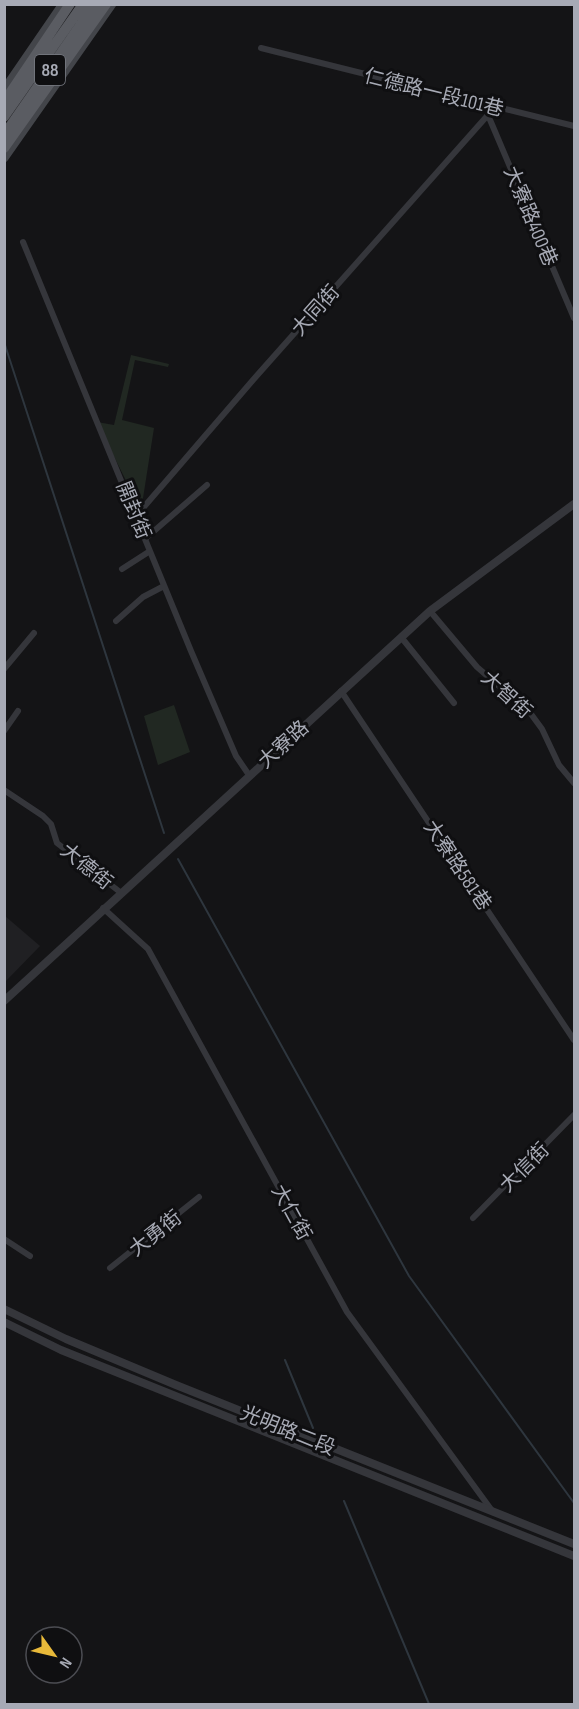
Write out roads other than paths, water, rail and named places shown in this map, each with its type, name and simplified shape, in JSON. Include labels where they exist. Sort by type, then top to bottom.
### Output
[{"type":"highway","points":[[4,102],[70,4]]},
{"type":"highway","name":"88","points":[[4,117],[83,4]]},
{"type":"highway","name":"88","points":[[4,135],[95,4]]},
{"type":"highway","points":[[4,148],[106,4]]},
{"type":"main road","points":[[4,90],[63,4]]},
{"type":"main road","points":[[4,158],[112,4]]},
{"type":"street","name":"仁德路一段101巷","points":[[261,48],[574,126]]},
{"type":"street","name":"大同街","points":[[137,516],[253,380],[495,107]]},
{"type":"street","name":"大寮路400巷","points":[[488,115],[574,318]]},
{"type":"street","name":"開封街","points":[[23,242],[58,332],[236,756],[249,775]]},
{"type":"street","points":[[146,538],[207,485]]},
{"type":"street","name":"大寮路","points":[[4,1000],[430,611],[574,504]]},
{"type":"street","points":[[122,569],[150,551]]},
{"type":"street","points":[[116,621],[142,597],[165,586]]},
{"type":"street","name":"大智街","points":[[430,611],[477,667],[531,714],[542,729],[559,765],[574,783]]},
{"type":"street","points":[[4,669],[34,633]]},
{"type":"street","points":[[401,637],[454,703]]},
{"type":"street","name":"大寮路581巷","points":[[341,691],[574,1040]]},
{"type":"street","points":[[4,731],[18,711]]},
{"type":"street","name":"大德街","points":[[4,790],[42,816],[51,824],[57,843],[120,892]]},
{"type":"street","name":"大仁街","points":[[103,908],[148,949],[347,1312],[493,1512]]},
{"type":"street","name":"大信街","points":[[473,1218],[574,1116]]},
{"type":"street","name":"大勇街","points":[[110,1268],[199,1197]]},
{"type":"street","points":[[4,1239],[30,1256]]},
{"type":"street","name":"光明路二段","points":[[4,1309],[66,1339],[176,1385],[574,1544]]},
{"type":"street","name":"光明路二段","points":[[4,1322],[61,1350],[574,1556]]},
{"type":"waterway","points":[[4,342],[164,833]]},
{"type":"waterway","points":[[178,859],[409,1276],[574,1503]]},
{"type":"waterway","points":[[285,1360],[313,1428]]},
{"type":"waterway","points":[[344,1501],[429,1704]]}]
